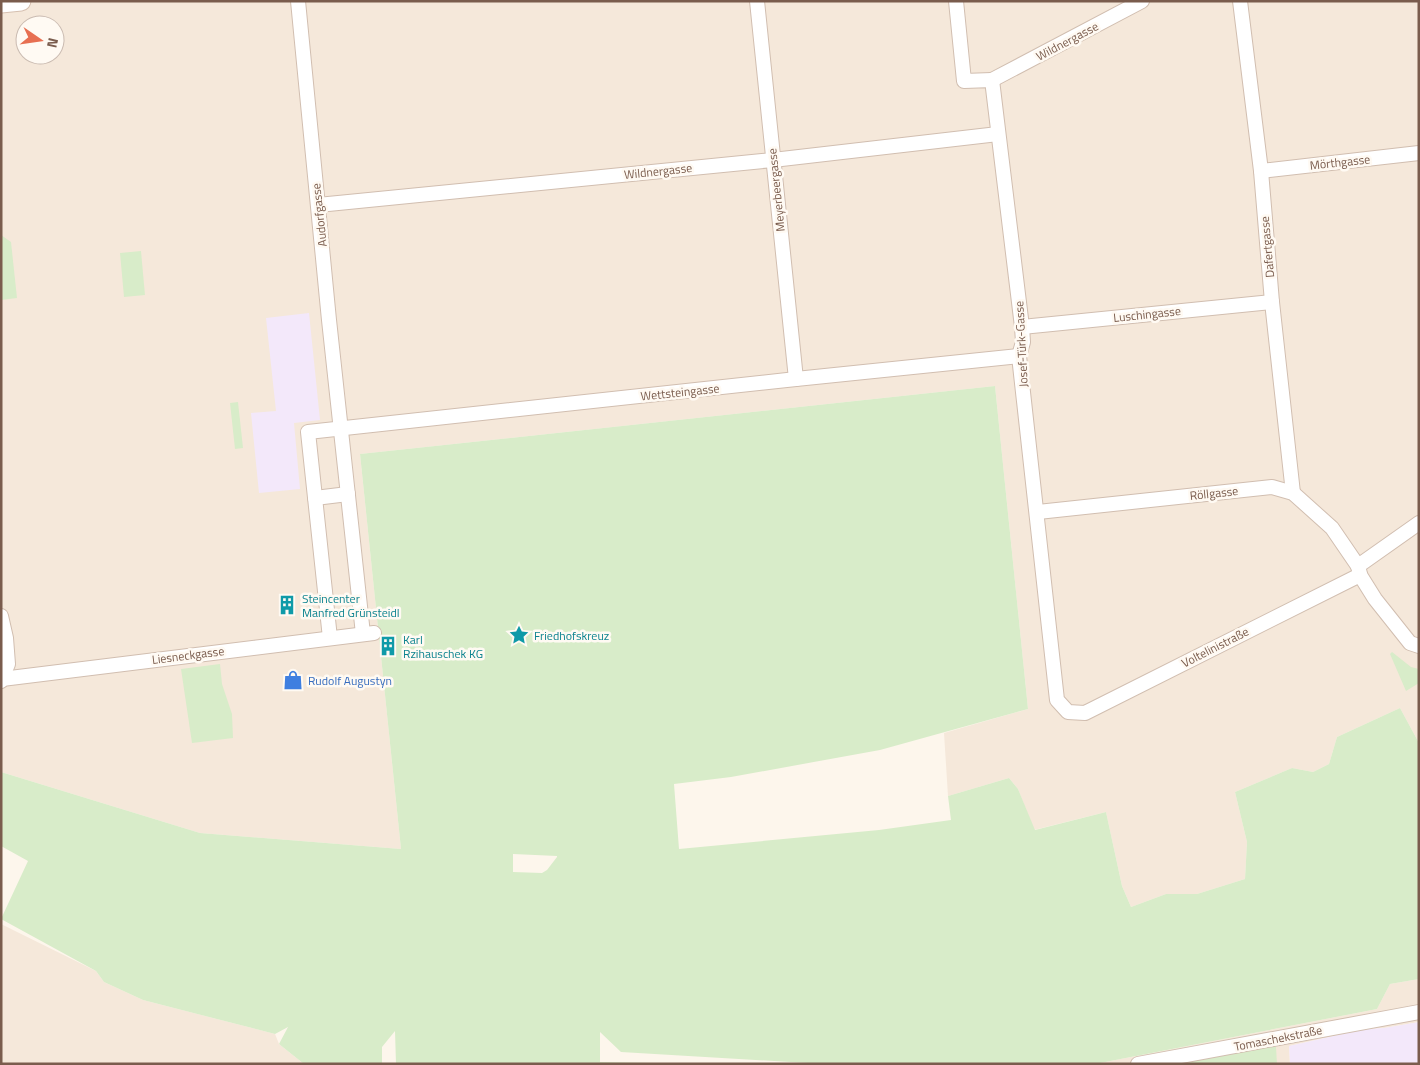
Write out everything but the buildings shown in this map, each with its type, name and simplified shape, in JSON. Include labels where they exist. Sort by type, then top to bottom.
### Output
[{"type":"street","points":[[1,3],[21,1]]},
{"type":"street","name":"Audorfgasse","points":[[298,1],[348,494],[368,633]]},
{"type":"street","name":"Meyerbeergasse","points":[[757,1],[796,379]]},
{"type":"street","points":[[956,1],[964,82],[992,80]]},
{"type":"street","name":"Wildnergasse","points":[[992,80],[1142,1]]},
{"type":"street","name":"Dafertgasse","points":[[1240,1],[1261,171],[1272,302],[1293,494]]},
{"type":"street","name":"Josef-Türk-Gasse","points":[[992,80],[1022,327],[1023,342],[1019,356],[1038,512],[1057,700],[1068,712]]},
{"type":"street","name":"Wildnergasse","points":[[318,205],[773,160],[998,134]]},
{"type":"street","name":"Mörthgasse","points":[[1261,171],[1419,153]]},
{"type":"street","name":"Luschingasse","points":[[1022,327],[1272,302]]},
{"type":"street","name":"Wettsteingasse","points":[[341,429],[1019,356]]},
{"type":"street","points":[[330,638],[308,432],[341,429]]},
{"type":"street","name":"Röllgasse","points":[[1038,512],[1272,487],[1293,494],[1332,528],[1359,570]]},
{"type":"street","points":[[315,498],[348,494]]},
{"type":"street","name":"Voltelinistraße","points":[[1068,712],[1085,713],[1359,570],[1419,523]]},
{"type":"street","points":[[1359,570],[1375,599],[1410,643],[1419,646]]},
{"type":"street","points":[[1,616],[6,638],[8,664],[1,679]]},
{"type":"street","name":"Liesneckgasse","points":[[1,679],[368,633]]},
{"type":"street","name":"Tomaschekstraße","points":[[1138,1064],[1419,1012]]},
{"type":"shaded area","points":[[1,1],[1419,1],[1419,743],[1400,708],[1337,737],[1329,764],[1313,772],[1292,768],[1235,792],[1247,842],[1245,879],[1197,894],[1166,894],[1131,907],[1122,886],[1106,812],[1034,830],[1018,789],[1009,778],[948,796],[944,733],[1028,709],[995,386],[360,454],[401,849],[200,833],[1,772]]},
{"type":"shaded area","points":[[309,313],[320,420],[294,423],[300,489],[259,493],[251,413],[276,411],[266,318]]},
{"type":"shaded area","points":[[1,924],[96,971],[104,982],[143,1000],[275,1034],[279,1044],[304,1064],[1,1064]]},
{"type":"shaded area","points":[[1419,979],[1419,1022],[1365,1029],[1289,1046],[1290,1064],[1095,1064],[1377,1009],[1390,984]]},
{"type":"shaded area","points":[[1419,1022],[1419,1064],[1290,1064],[1289,1046],[1365,1029]]},
{"type":"green space","points":[[1,235],[11,242],[17,298],[1,300]]},
{"type":"green space","points":[[141,251],[145,295],[124,297],[120,253]]},
{"type":"green space","points":[[995,386],[1028,709],[880,750],[731,777],[674,784],[679,849],[879,830],[951,820],[948,796],[1009,778],[1018,789],[1035,830],[1106,812],[1122,886],[1131,907],[1166,894],[1197,894],[1245,879],[1247,842],[1235,792],[1292,768],[1313,772],[1329,764],[1337,737],[1400,708],[1419,743],[1419,979],[1390,984],[1377,1009],[1095,1064],[824,1064],[621,1052],[600,1032],[600,1062],[709,1064],[396,1064],[395,1031],[382,1047],[382,1064],[304,1064],[279,1044],[288,1027],[275,1034],[143,1000],[104,982],[96,971],[1,919],[28,861],[1,846],[1,772],[200,833],[401,849],[360,454]],"holes":[[[513,854],[557,856],[547,870],[542,873],[513,872]]]},
{"type":"green space","points":[[238,402],[243,448],[235,449],[230,403]]},
{"type":"green space","points":[[1392,652],[1411,667],[1419,669],[1419,683],[1406,691],[1390,654]]},
{"type":"green space","points":[[220,664],[222,684],[232,714],[233,738],[192,743],[181,669]]},
{"type":"green space","points":[[1274,1045],[1276,1047],[1277,1064],[1179,1064]]},
{"type":"place","name":"Steincenter Manfred Grünsteidl","points":[[287,605]]},
{"type":"place","name":"Friedhofskreuz","points":[[519,635]]},
{"type":"place","name":"Karl Rzihauschek KG","points":[[388,646]]},
{"type":"place","name":"Rudolf Augustyn","points":[[293,680]]}]
